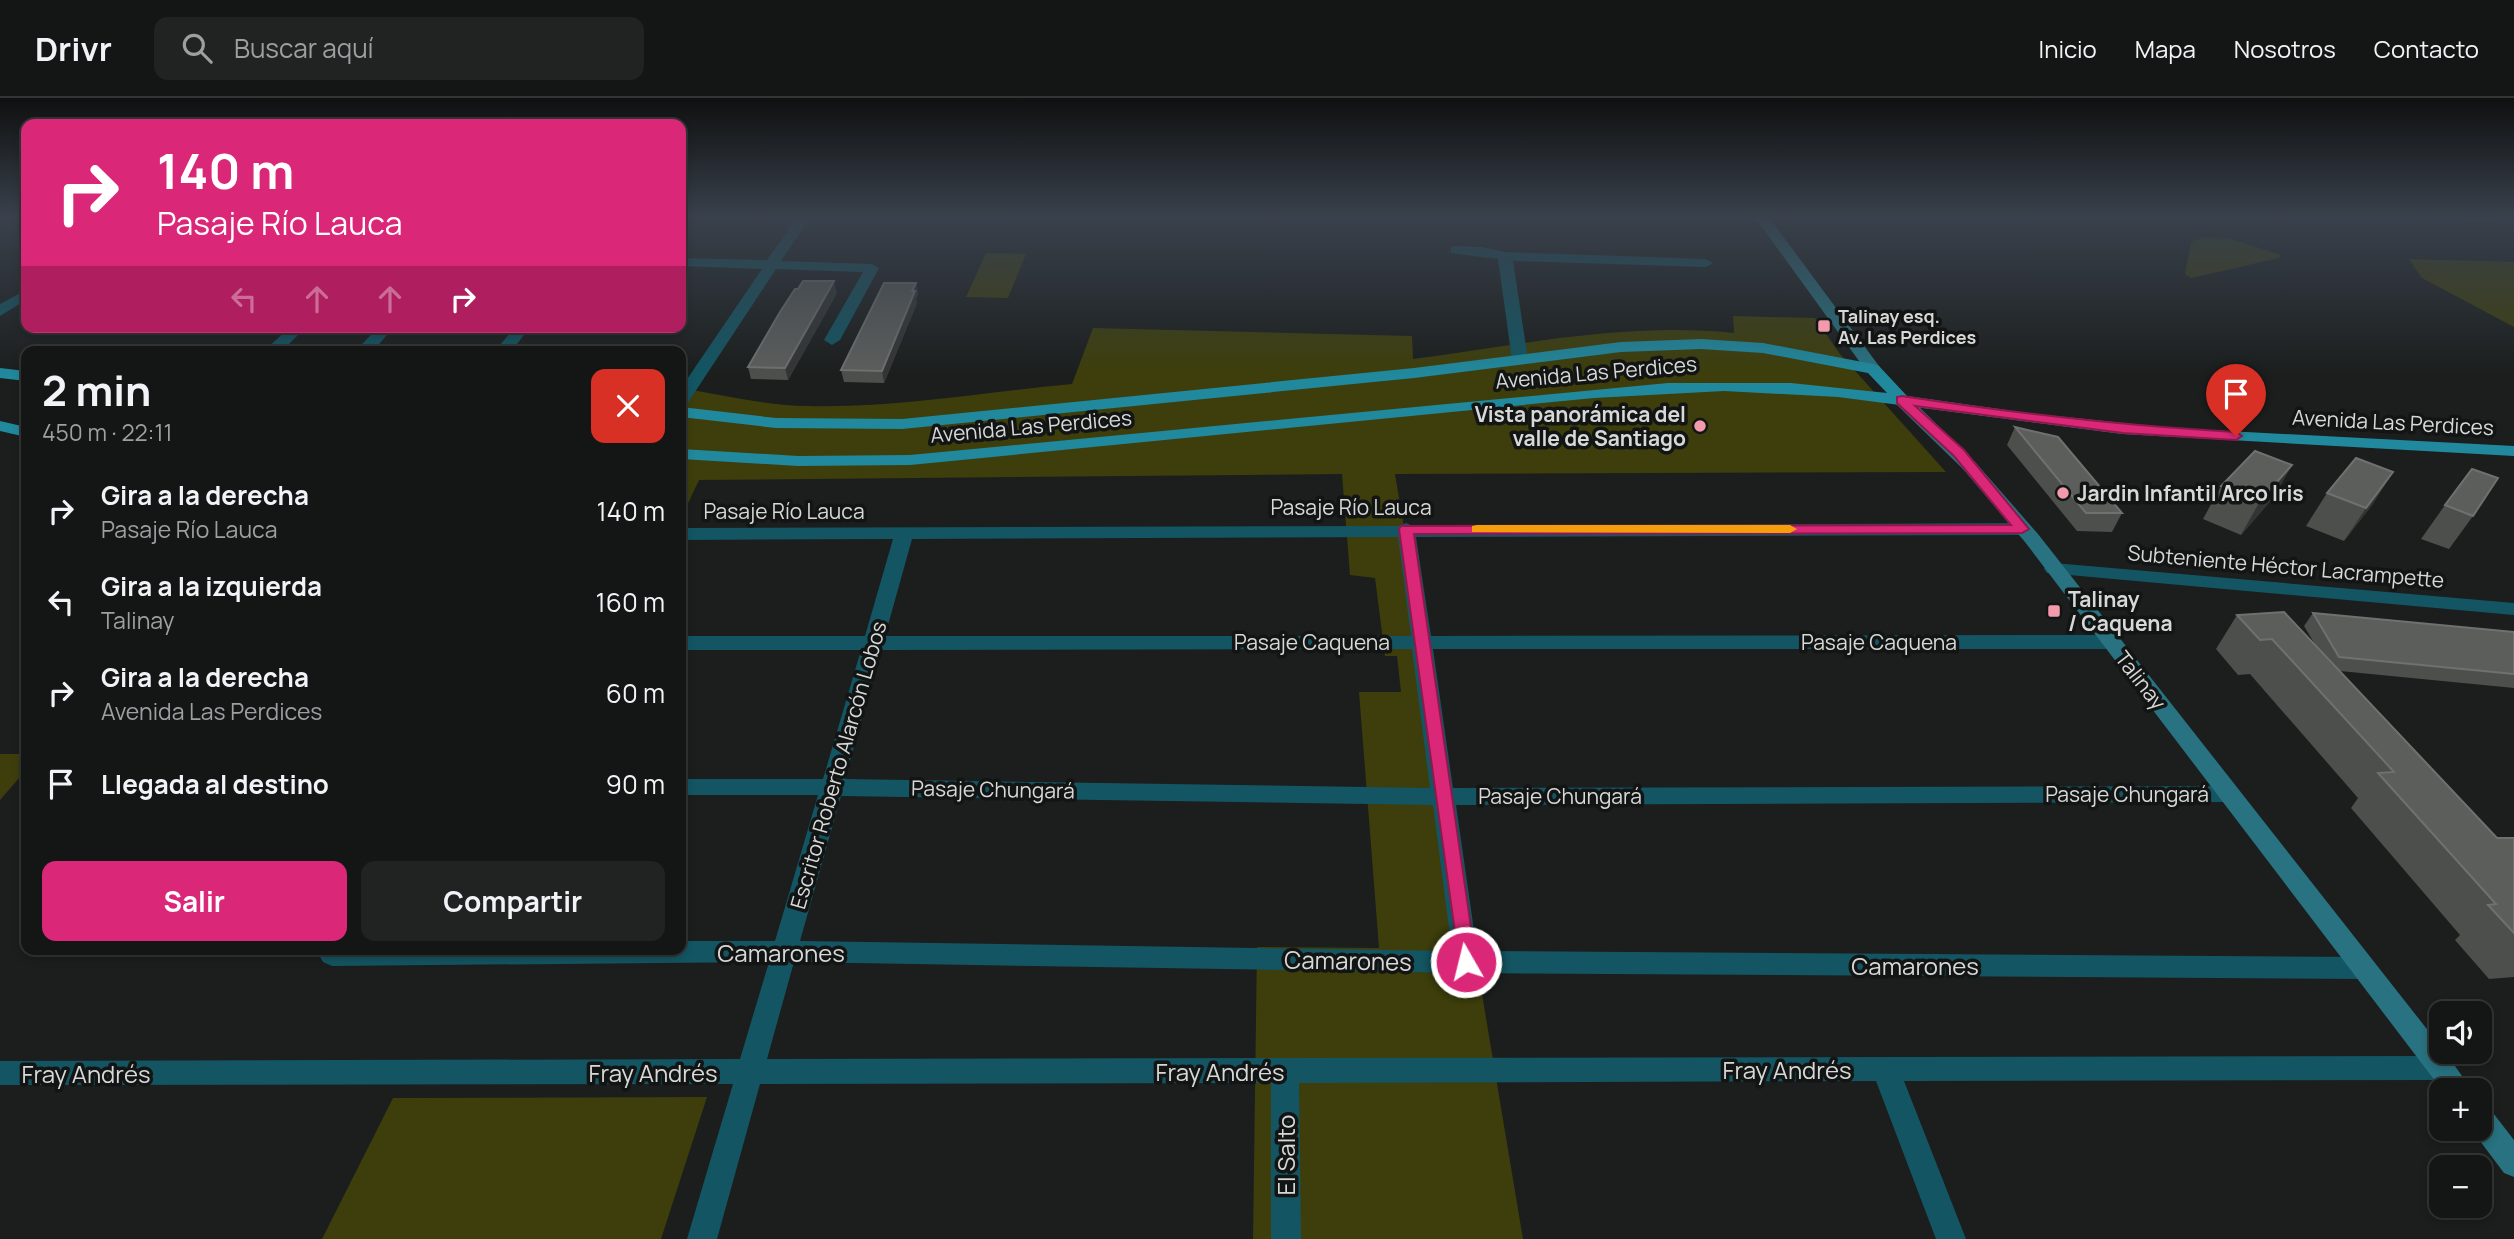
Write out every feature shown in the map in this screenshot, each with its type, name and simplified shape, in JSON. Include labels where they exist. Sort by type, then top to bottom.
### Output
[{"type":"main road","name":"Avenida Las Perdices","points":[[686,413],[776,423],[902,424],[1414,373],[1621,347],[1702,344],[1763,348],[1873,369]]},
{"type":"main road","name":"Talinay","points":[[1873,369],[1902,400]]},
{"type":"main road","points":[[0,373],[21,375]]},
{"type":"main road","name":"Avenida Las Perdices","points":[[686,454],[798,461],[909,460],[1594,393],[1696,386],[1745,386],[1902,400],[2018,418],[2123,429],[2514,451]]},
{"type":"main road","points":[[0,426],[21,431]]},
{"type":"street","points":[[686,393],[768,269]]},
{"type":"street","points":[[832,340],[871,269]]},
{"type":"street","points":[[1507,269],[1520,360]]},
{"type":"street","name":"Talinay","points":[[1800,269],[1873,369]]},
{"type":"street","points":[[0,311],[21,297]]},
{"type":"street","points":[[0,311],[21,312]]},
{"type":"street","points":[[278,346],[292,333]]},
{"type":"street","points":[[369,346],[381,333]]},
{"type":"street","name":"Talinay","points":[[1902,400],[1959,453],[2022,529],[2449,1078]]},
{"type":"street","points":[[1406,529],[1466,962]]},
{"type":"street","name":"Pasaje Río Lauca","points":[[686,534],[1406,529],[2022,529]]},
{"type":"street","name":"Escritor Roberto Alarcón Lobos","points":[[702,1239],[904,534]]},
{"type":"street","name":"Subteniente Héctor Lacrampette","points":[[2054,569],[2514,609]]},
{"type":"street","name":"Pasaje Caquena","points":[[686,643],[2112,642]]},
{"type":"street","name":"Pasaje Chungará","points":[[686,787],[1444,797],[2229,793]]},
{"type":"street","name":"Camarones","points":[[686,951],[1466,962],[2363,968]]},
{"type":"street","points":[[1885,1068],[1951,1239]]},
{"type":"street","name":"Fray Andrés","points":[[0,1073],[2441,1068]]},
{"type":"street","name":"El Salto","points":[[1285,1070],[1286,1239]]},
{"type":"street","points":[[2492,1134],[2514,1163]]},
{"type":"shaded area","points":[[979,269],[1020,269],[1008,298],[966,297]]},
{"type":"shaded area","points":[[2186,269],[2230,269],[2191,278],[2185,274]]},
{"type":"shaded area","points":[[2416,269],[2514,269],[2514,327],[2422,278]]},
{"type":"shaded area","points":[[1733,316],[1815,318],[1840,354],[1946,472],[1395,474],[1523,1239],[1253,1239],[1257,947],[1379,948],[1359,692],[1401,692],[1397,656],[1385,656],[1375,578],[1350,575],[1342,474],[699,480],[686,507],[686,389],[777,404],[842,406],[908,402],[1072,384],[1093,328],[1412,336],[1413,359],[1613,333],[1694,330],[1734,333]]},
{"type":"shaded area","points":[[0,754],[21,754],[21,776],[0,800]]},
{"type":"shaded area","points":[[707,1097],[661,1239],[322,1239],[393,1098]]},
{"type":"building","points":[[803,281],[834,281],[785,368],[748,367],[780,312]]},
{"type":"building","points":[[884,283],[916,283],[882,371],[841,370]]},
{"type":"building","points":[[2015,427],[2058,437],[2122,513],[2086,513]]},
{"type":"building","points":[[2255,451],[2292,465],[2260,501],[2221,486]]},
{"type":"building","points":[[2356,458],[2393,472],[2366,508],[2327,493]]},
{"type":"building","points":[[2472,469],[2498,478],[2473,516],[2445,505]]},
{"type":"building","points":[[2284,612],[2497,838],[2514,838],[2514,933],[2488,905],[2496,904],[2378,773],[2394,772],[2272,639],[2260,640],[2237,615]]},
{"type":"building","points":[[2313,613],[2514,632],[2514,674],[2339,657]]},
{"type":"slow traffic","points":[[1477,529],[1790,529]]},
{"type":"place","name":"Talinay esq. Av. Las Perdices","points":[[1824,326]]},
{"type":"place","name":"Vista panorámica del valle de Santiago","points":[[1700,426]]},
{"type":"place","name":"Jardin Infantil Arco Iris","points":[[2063,493]]},
{"type":"place","name":"Talinay / Caquena","points":[[2054,611]]},
{"type":"route","points":[[1466,962],[1406,529],[2022,529],[1959,453],[1902,400],[2044,421],[2236,436]]}]
